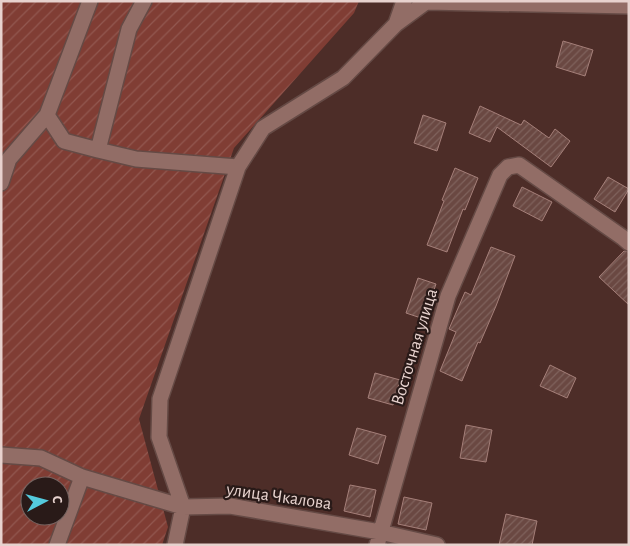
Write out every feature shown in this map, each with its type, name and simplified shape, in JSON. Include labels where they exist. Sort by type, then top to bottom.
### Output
[{"type":"street","points":[[1,183],[9,159],[46,115],[90,1]]},
{"type":"street","points":[[98,150],[129,29],[144,1]]},
{"type":"street","points":[[396,24],[404,1]]},
{"type":"street","points":[[175,545],[183,508],[159,437],[160,399],[238,167],[263,128],[343,78],[396,24],[426,2],[629,6]]},
{"type":"street","points":[[46,115],[64,140],[98,150],[136,159],[238,167]]},
{"type":"street","name":"Восточная улица","points":[[378,538],[448,296],[500,175],[508,167],[519,165],[626,236]]},
{"type":"street","name":"улица Чкалова","points":[[1,455],[41,458],[82,477],[183,508],[230,506],[378,538],[437,545]]},
{"type":"street","points":[[57,545],[82,477]]},
{"type":"shaded area","points":[[1,1],[359,1],[354,13],[234,148],[139,419],[168,527],[162,545],[1,545]]},
{"type":"building","points":[[563,41],[593,50],[585,76],[556,67]]},
{"type":"building","points":[[480,106],[521,125],[524,120],[549,138],[555,129],[570,141],[551,167],[497,127],[490,142],[469,133]]},
{"type":"building","points":[[423,115],[446,123],[437,151],[414,143]]},
{"type":"building","points":[[455,168],[478,178],[465,210],[463,209],[447,252],[427,245]]},
{"type":"building","points":[[608,177],[629,189],[615,212],[594,199]]},
{"type":"building","points":[[522,187],[552,202],[542,221],[513,206]]},
{"type":"building","points":[[491,247],[515,256],[496,306],[480,343],[478,342],[462,381],[440,371],[456,332],[449,329],[465,292],[471,295]]},
{"type":"building","points":[[624,251],[629,252],[629,305],[599,277]]},
{"type":"building","points":[[418,278],[436,284],[424,319],[406,313]]},
{"type":"building","points":[[550,365],[576,378],[567,398],[540,386]]},
{"type":"building","points":[[375,373],[400,380],[393,405],[368,398]]},
{"type":"building","points":[[466,425],[492,430],[486,462],[460,458]]},
{"type":"building","points":[[357,428],[386,436],[378,464],[349,455]]},
{"type":"building","points":[[350,485],[376,490],[370,517],[344,511]]},
{"type":"building","points":[[404,497],[432,503],[426,530],[398,524]]},
{"type":"building","points":[[506,514],[537,521],[532,545],[499,545]]}]
